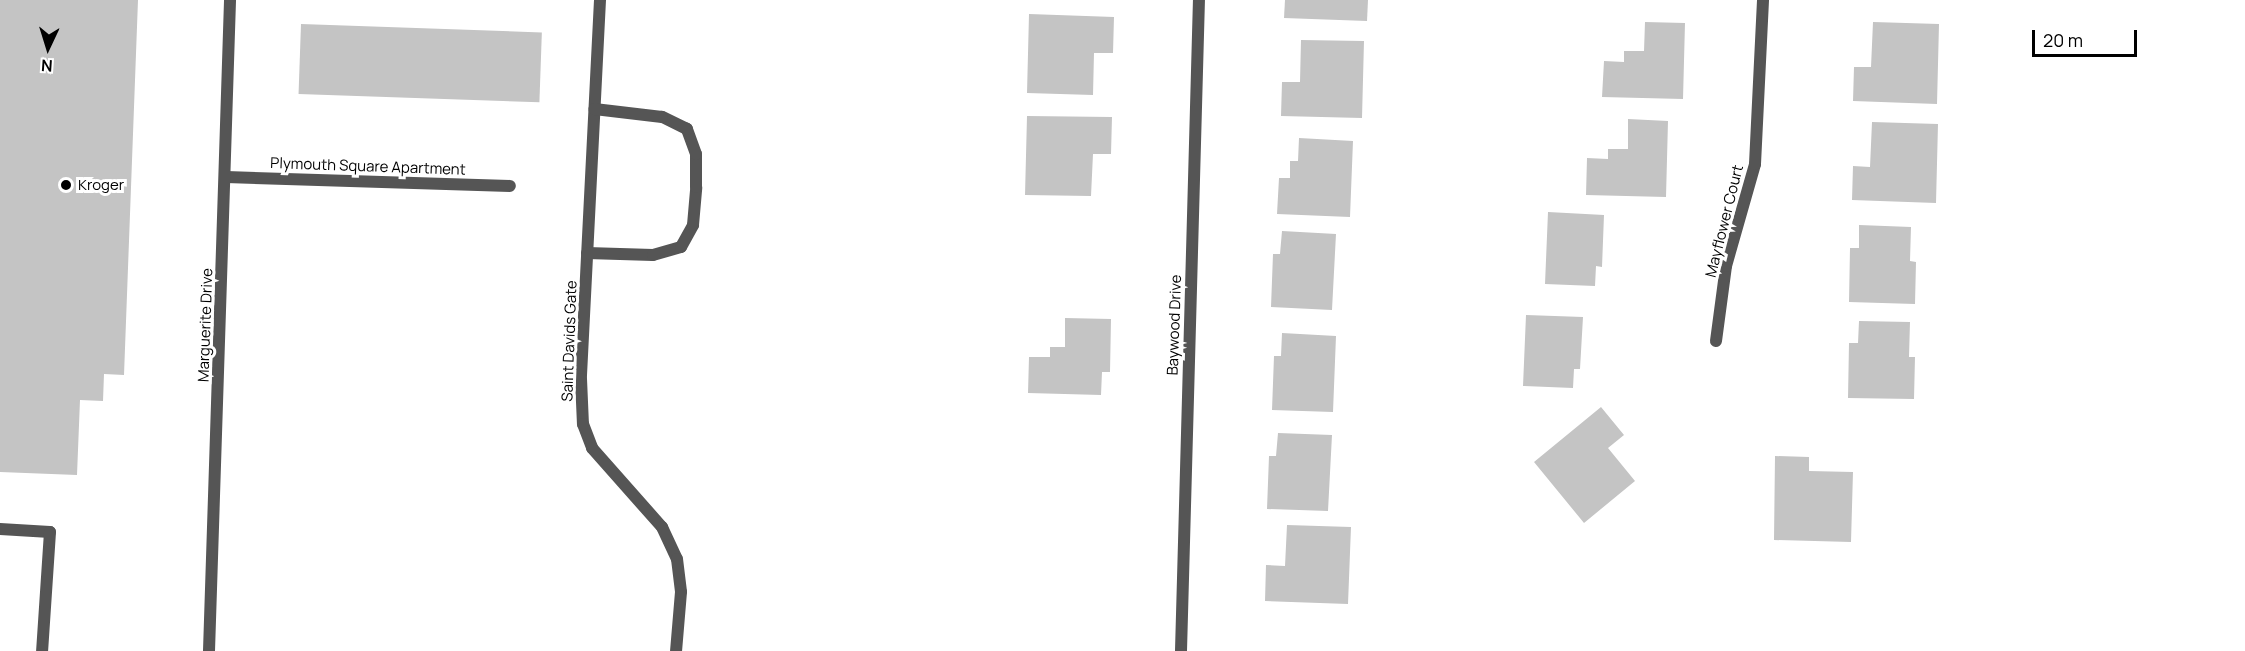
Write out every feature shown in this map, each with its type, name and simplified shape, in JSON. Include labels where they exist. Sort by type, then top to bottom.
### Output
[{"type":"street","name":"Marguerite Drive","points":[[209,651],[230,0]]},
{"type":"street","name":"Saint Davids Gate","points":[[600,0],[587,253],[583,424],[592,448],[662,527],[677,559],[681,592],[676,651]]},
{"type":"street","name":"Baywood Drive","points":[[1181,651],[1199,0]]},
{"type":"street","name":"Mayflower Court","points":[[1716,341],[1726,266],[1755,164],[1763,0]]},
{"type":"street","points":[[587,253],[653,255],[681,247],[693,225],[696,187],[693,140],[682,125],[662,117],[594,109]]},
{"type":"street","name":"Plymouth Square Apartment","points":[[226,177],[510,186]]},
{"type":"street","points":[[0,529],[50,532],[42,651]]},
{"type":"building","name":"Kroger","points":[[0,0],[138,0],[124,375],[104,374],[103,401],[80,400],[77,475],[0,472]]},
{"type":"building","points":[[1285,0],[1368,0],[1367,21],[1284,18]]},
{"type":"building","points":[[1029,14],[1114,17],[1113,53],[1094,53],[1093,95],[1027,93]]},
{"type":"building","points":[[1645,22],[1685,23],[1683,99],[1602,97],[1604,61],[1624,62],[1624,51],[1644,51]]},
{"type":"building","points":[[1873,22],[1939,24],[1937,104],[1853,101],[1854,67],[1871,67]]},
{"type":"building","points":[[301,24],[542,32],[539,102],[299,94]]},
{"type":"building","points":[[1301,40],[1364,41],[1362,118],[1281,116],[1282,82],[1300,82]]},
{"type":"building","points":[[1027,116],[1112,117],[1111,154],[1093,154],[1091,196],[1025,195]]},
{"type":"building","points":[[1628,119],[1668,121],[1666,197],[1586,195],[1587,158],[1608,159],[1608,149],[1628,149]]},
{"type":"building","points":[[1872,122],[1938,124],[1936,203],[1852,200],[1853,166],[1870,167]]},
{"type":"building","points":[[1299,138],[1353,141],[1350,217],[1277,214],[1279,178],[1290,178],[1290,161],[1298,161]]},
{"type":"building","points":[[1548,212],[1604,215],[1602,267],[1596,266],[1595,286],[1545,284]]},
{"type":"building","points":[[1859,225],[1911,227],[1910,261],[1916,262],[1915,304],[1849,302],[1850,248],[1859,248]]},
{"type":"building","points":[[1282,231],[1336,234],[1332,310],[1271,307],[1273,254],[1280,254]]},
{"type":"building","points":[[1526,315],[1583,317],[1580,369],[1574,369],[1573,388],[1523,386]]},
{"type":"building","points":[[1065,318],[1111,319],[1110,372],[1102,372],[1101,395],[1028,393],[1029,357],[1050,357],[1050,347],[1065,347]]},
{"type":"building","points":[[1859,321],[1910,322],[1909,357],[1915,357],[1914,399],[1848,398],[1849,343],[1858,343]]},
{"type":"building","points":[[1282,333],[1336,336],[1333,412],[1272,410],[1274,356],[1281,356]]},
{"type":"building","points":[[1601,407],[1624,435],[1608,448],[1635,481],[1584,523],[1534,462]]},
{"type":"building","points":[[1278,433],[1332,435],[1328,511],[1267,509],[1269,456],[1276,456]]},
{"type":"building","points":[[1775,456],[1809,457],[1809,471],[1853,472],[1851,542],[1774,540]]},
{"type":"building","points":[[1287,525],[1351,527],[1348,604],[1265,601],[1266,565],[1285,566]]},
{"type":"place","name":"Kroger","points":[[66,185]]}]
